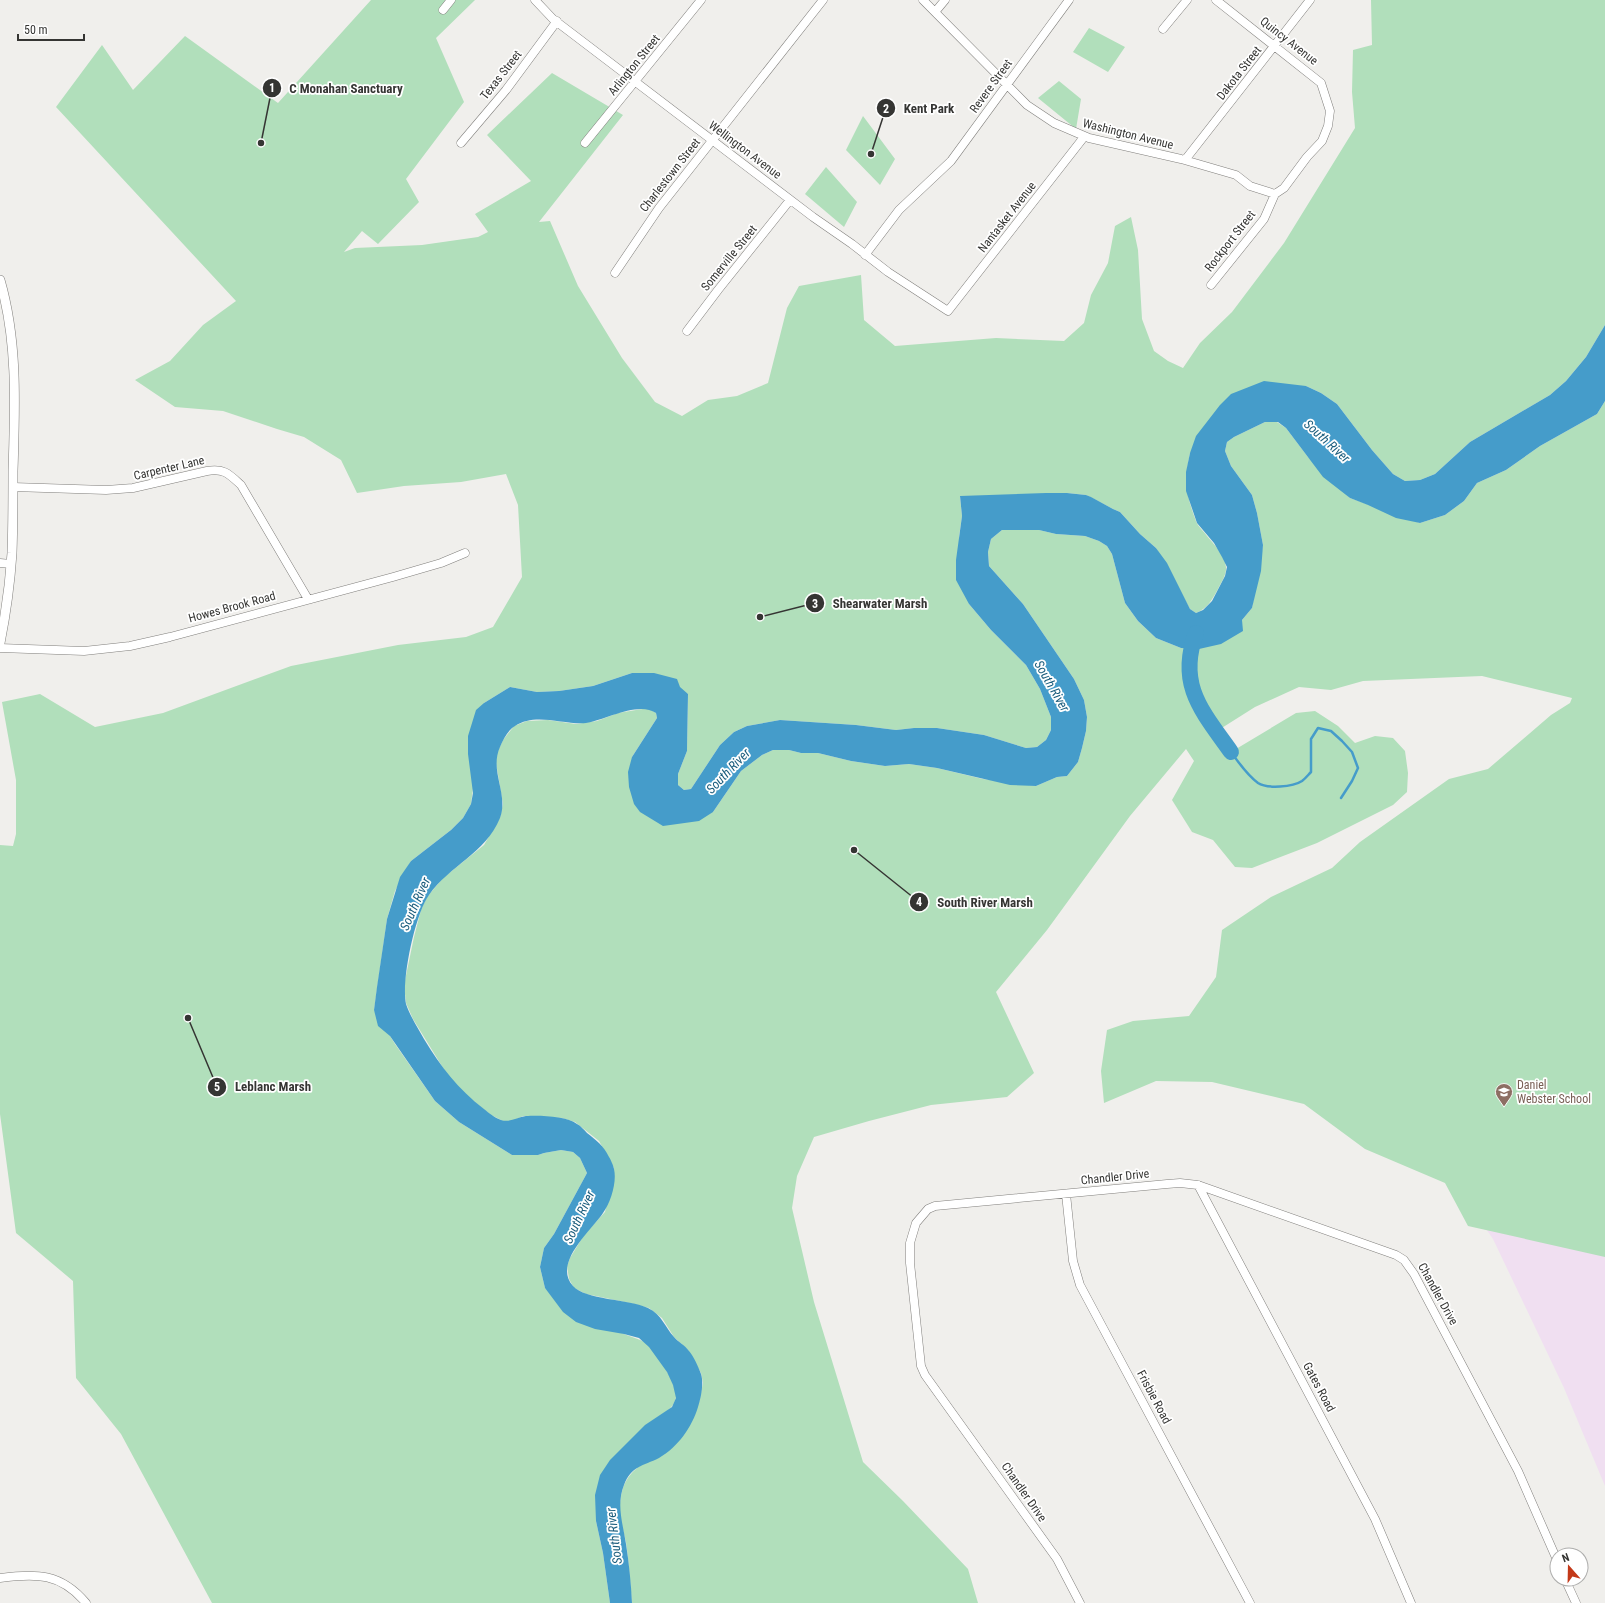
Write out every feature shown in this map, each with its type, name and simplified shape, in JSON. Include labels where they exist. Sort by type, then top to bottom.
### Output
[{"type":"street","points":[[443,10],[450,0]]},
{"type":"street","name":"Wellington Avenue","points":[[535,0],[557,21],[790,200],[888,272],[948,311]]},
{"type":"street","name":"Arlington Street","points":[[585,143],[701,0]]},
{"type":"street","name":"Charlestown Street","points":[[615,273],[650,220],[823,0]]},
{"type":"street","name":"Washington Avenue","points":[[923,0],[1027,105],[1054,123],[1084,137],[1186,160],[1236,175],[1250,186],[1275,194]]},
{"type":"street","points":[[935,12],[945,0]]},
{"type":"street","name":"Revere Street","points":[[865,255],[899,210],[951,161],[1069,0]]},
{"type":"street","points":[[1163,29],[1187,0]]},
{"type":"street","name":"Quincy Avenue","points":[[1216,0],[1322,83],[1330,104],[1330,112]]},
{"type":"street","name":"Dakota Street","points":[[1186,160],[1310,0]]},
{"type":"street","name":"Texas Street","points":[[461,143],[506,90],[557,21]]},
{"type":"street","name":"Rockport Street","points":[[1210,285],[1264,219],[1275,194],[1284,188],[1307,157],[1322,141],[1328,126],[1330,112]]},
{"type":"street","name":"Nantasket Avenue","points":[[948,311],[1084,137]]},
{"type":"street","name":"Somerville Street","points":[[687,331],[790,200]]},
{"type":"street","points":[[0,280],[8,318],[14,364],[11,564],[6,612],[0,643]]},
{"type":"street","name":"Carpenter Lane","points":[[13,487],[106,490],[133,488],[216,469],[224,471],[231,475],[241,485],[308,599]]},
{"type":"street","name":"Howes Brook Road","points":[[0,648],[84,651],[130,646],[170,637],[441,564],[465,553]]},
{"type":"street","points":[[0,563],[11,564]]},
{"type":"street","name":"Chandler Drive","points":[[1080,1603],[1057,1559],[923,1370],[920,1361],[910,1263],[910,1243],[916,1223],[928,1209],[935,1206],[1180,1183],[1198,1185],[1392,1254],[1404,1260],[1414,1274],[1518,1471],[1551,1547]]},
{"type":"street","name":"Gates Road","points":[[1198,1185],[1375,1519],[1411,1603]]},
{"type":"street","name":"Frisbie Road","points":[[1066,1194],[1073,1262],[1080,1285],[1250,1603]]},
{"type":"street","points":[[0,1578],[19,1575],[42,1575],[67,1585],[86,1603]]},
{"type":"street","points":[[1569,1587],[1576,1603]]},
{"type":"shaded area","points":[[1605,868],[1605,1486],[1564,1388],[1493,1239],[1471,1207]]},
{"type":"green space","points":[[371,0],[475,0],[436,38],[464,102],[406,179],[419,202],[378,244],[362,231],[344,252],[355,248],[422,245],[478,237],[488,232],[475,214],[531,181],[487,135],[552,73],[623,115],[539,222],[550,221],[578,286],[622,358],[655,402],[682,416],[708,400],[737,396],[768,383],[787,308],[799,286],[861,275],[864,320],[895,346],[996,338],[1064,341],[1084,323],[1091,295],[1108,263],[1115,226],[1131,217],[1138,250],[1142,319],[1154,351],[1168,361],[1183,368],[1200,343],[1232,312],[1284,243],[1355,128],[1352,92],[1353,50],[1372,45],[1371,0],[1605,0],[1605,325],[1586,357],[1566,381],[1550,395],[1470,442],[1435,474],[1420,480],[1405,481],[1393,474],[1372,450],[1337,404],[1321,393],[1306,386],[1190,453],[1187,472],[1187,488],[1193,512],[1198,525],[1221,554],[1226,567],[1226,573],[1216,593],[1206,607],[1196,613],[1190,609],[1156,548],[1140,534],[1120,512],[1086,495],[1067,493],[960,497],[962,516],[959,537],[969,604],[991,630],[1026,665],[1040,689],[1051,717],[1051,730],[1046,740],[1037,747],[1026,748],[984,735],[937,728],[896,730],[856,725],[780,720],[747,726],[734,732],[720,745],[691,789],[684,790],[678,785],[678,774],[687,751],[688,694],[632,673],[593,686],[559,691],[537,692],[510,687],[484,703],[471,804],[463,818],[451,830],[411,861],[395,891],[387,919],[374,1010],[395,1044],[435,1101],[459,1122],[512,1155],[538,1155],[561,1150],[573,1152],[580,1158],[587,1173],[554,1234],[544,1248],[540,1267],[545,1288],[612,1328],[646,1343],[662,1363],[673,1385],[676,1397],[674,1403],[661,1416],[596,1521],[603,1553],[610,1603],[212,1603],[121,1434],[76,1378],[73,1281],[16,1233],[0,1114],[0,845],[13,846],[16,834],[16,780],[2,702],[40,694],[95,727],[163,713],[291,666],[398,645],[466,637],[493,627],[522,577],[518,505],[506,474],[461,482],[404,486],[357,493],[341,460],[304,437],[223,411],[175,407],[135,380],[170,361],[203,325],[236,301],[56,107],[102,45],[133,90],[185,36],[278,103]]},
{"type":"green space","points":[[1089,28],[1125,47],[1108,72],[1073,52]]},
{"type":"green space","points":[[1059,81],[1081,99],[1076,129],[1038,98]]},
{"type":"green space","points":[[863,116],[895,159],[880,185],[846,150]]},
{"type":"green space","points":[[826,167],[857,202],[844,227],[805,194]]},
{"type":"green space","points":[[1605,401],[1605,1257],[1468,1226],[1445,1183],[1365,1149],[1304,1104],[1212,1082],[1156,1081],[1104,1103],[1101,1071],[1107,1030],[1133,1021],[1189,1016],[1216,977],[1222,930],[1271,897],[1332,868],[1360,842],[1449,779],[1488,769],[1551,715],[1570,703],[1572,698],[1482,676],[1363,681],[1331,690],[1299,687],[1255,707],[1217,731],[1231,752],[1296,713],[1315,711],[1338,726],[1355,743],[1375,736],[1393,738],[1405,751],[1408,773],[1407,792],[1393,805],[1317,843],[1252,868],[1235,867],[1213,840],[1192,832],[1172,800],[1194,761],[1186,749],[1130,816],[1047,930],[996,992],[1034,1073],[1007,1097],[931,1105],[814,1137],[797,1176],[792,1208],[814,1302],[863,1462],[903,1501],[968,1569],[978,1603],[632,1603],[626,1542],[620,1515],[624,1485],[632,1473],[645,1463],[699,1402],[703,1383],[701,1373],[688,1350],[674,1337],[662,1318],[649,1308],[586,1294],[574,1288],[569,1279],[567,1266],[570,1258],[584,1235],[605,1212],[614,1168],[599,1141],[575,1122],[562,1118],[523,1116],[513,1121],[503,1121],[491,1115],[467,1096],[448,1076],[413,1019],[406,1003],[404,985],[421,910],[427,897],[443,878],[484,845],[500,817],[503,804],[495,757],[503,740],[514,726],[527,721],[548,720],[576,724],[597,721],[618,713],[648,708],[656,713],[657,718],[632,757],[713,812],[741,771],[762,755],[773,750],[818,753],[851,761],[885,766],[909,764],[937,768],[983,779],[1036,786],[1057,777],[1067,776],[1078,762],[1086,731],[1087,717],[1084,700],[1074,679],[1023,604],[989,566],[988,552],[991,539],[1002,530],[1039,530],[1056,534],[1085,536],[1099,541],[1107,546],[1112,554],[1125,603],[1138,621],[1156,638],[1181,648],[1242,620],[1252,608],[1263,545],[1252,495],[1231,466],[1225,451],[1227,442],[1234,437],[1265,422],[1277,422],[1286,428],[1308,457],[1350,498],[1420,523],[1445,515],[1464,501],[1477,483],[1506,470],[1540,446],[1597,414]]},
{"type":"water","name":"South River","points":[[1605,325],[1605,401],[1597,414],[1540,446],[1506,470],[1477,483],[1464,501],[1445,515],[1420,523],[1396,518],[1350,498],[1323,477],[1286,428],[1278,422],[1265,422],[1227,442],[1225,451],[1231,466],[1252,495],[1263,545],[1261,571],[1252,608],[1242,620],[1243,631],[1221,644],[1199,649],[1181,648],[1156,638],[1138,621],[1125,603],[1112,554],[1107,546],[1099,541],[1085,536],[1056,534],[1039,530],[1002,530],[991,539],[988,552],[989,566],[1023,604],[1074,679],[1084,700],[1087,717],[1086,731],[1078,762],[1067,776],[1057,777],[1036,786],[1010,785],[937,768],[909,764],[885,766],[851,761],[818,753],[773,750],[762,755],[741,771],[713,812],[699,821],[663,826],[640,812],[634,804],[629,787],[628,772],[632,757],[657,718],[656,713],[649,710],[631,710],[586,723],[540,719],[531,720],[523,722],[512,728],[504,738],[497,756],[502,800],[500,818],[486,841],[437,885],[424,904],[414,932],[407,964],[405,993],[406,1004],[424,1039],[437,1059],[466,1094],[490,1114],[504,1121],[532,1116],[567,1119],[580,1126],[602,1146],[610,1158],[614,1168],[615,1180],[613,1192],[603,1213],[576,1247],[570,1257],[567,1267],[568,1277],[573,1286],[579,1291],[597,1297],[640,1305],[653,1311],[657,1314],[674,1337],[691,1353],[701,1374],[701,1395],[692,1422],[688,1429],[678,1442],[666,1453],[634,1470],[624,1485],[620,1507],[628,1558],[632,1603],[610,1603],[603,1553],[596,1521],[595,1495],[600,1475],[610,1460],[645,1425],[672,1407],[676,1398],[673,1385],[667,1372],[649,1347],[639,1338],[595,1329],[576,1322],[563,1312],[545,1288],[540,1267],[544,1248],[554,1234],[587,1173],[580,1158],[573,1152],[561,1150],[538,1155],[512,1155],[459,1122],[435,1101],[390,1036],[378,1026],[374,1010],[387,919],[400,877],[411,861],[451,830],[463,818],[471,804],[473,793],[468,754],[468,736],[476,710],[484,703],[510,687],[537,692],[559,691],[593,686],[632,673],[654,673],[677,679],[680,687],[688,694],[687,751],[678,774],[678,785],[684,790],[691,789],[720,745],[734,732],[747,726],[780,720],[856,725],[896,730],[937,728],[984,735],[1026,748],[1037,747],[1046,740],[1051,730],[1051,717],[1040,689],[1026,665],[991,630],[969,604],[956,580],[956,560],[962,516],[960,496],[1067,493],[1091,497],[1120,512],[1140,534],[1156,548],[1167,563],[1190,609],[1196,613],[1203,610],[1212,601],[1225,576],[1227,567],[1214,543],[1197,523],[1186,491],[1186,472],[1190,453],[1196,436],[1220,405],[1231,394],[1264,381],[1306,386],[1321,393],[1337,404],[1372,450],[1393,474],[1405,481],[1420,480],[1435,474],[1470,442],[1550,395],[1566,381],[1586,357]]},
{"type":"waterway","points":[[1196,633],[1191,651],[1189,668],[1191,683],[1202,710],[1231,752]]},
{"type":"waterway","points":[[1231,752],[1240,765],[1258,783],[1274,787],[1293,785],[1302,781],[1311,772],[1311,739],[1318,728],[1331,731],[1352,752],[1358,768],[1341,798]]},
{"type":"place","name":"C Monahan Sanctuary","points":[[261,143]]},
{"type":"place","name":"Kent Park","points":[[871,154]]},
{"type":"place","name":"Shearwater Marsh","points":[[760,617]]},
{"type":"place","name":"South River Marsh","points":[[854,850]]},
{"type":"place","name":"Leblanc Marsh","points":[[188,1018]]},
{"type":"place","name":"Daniel Webster School","points":[[1504,1107]]}]
